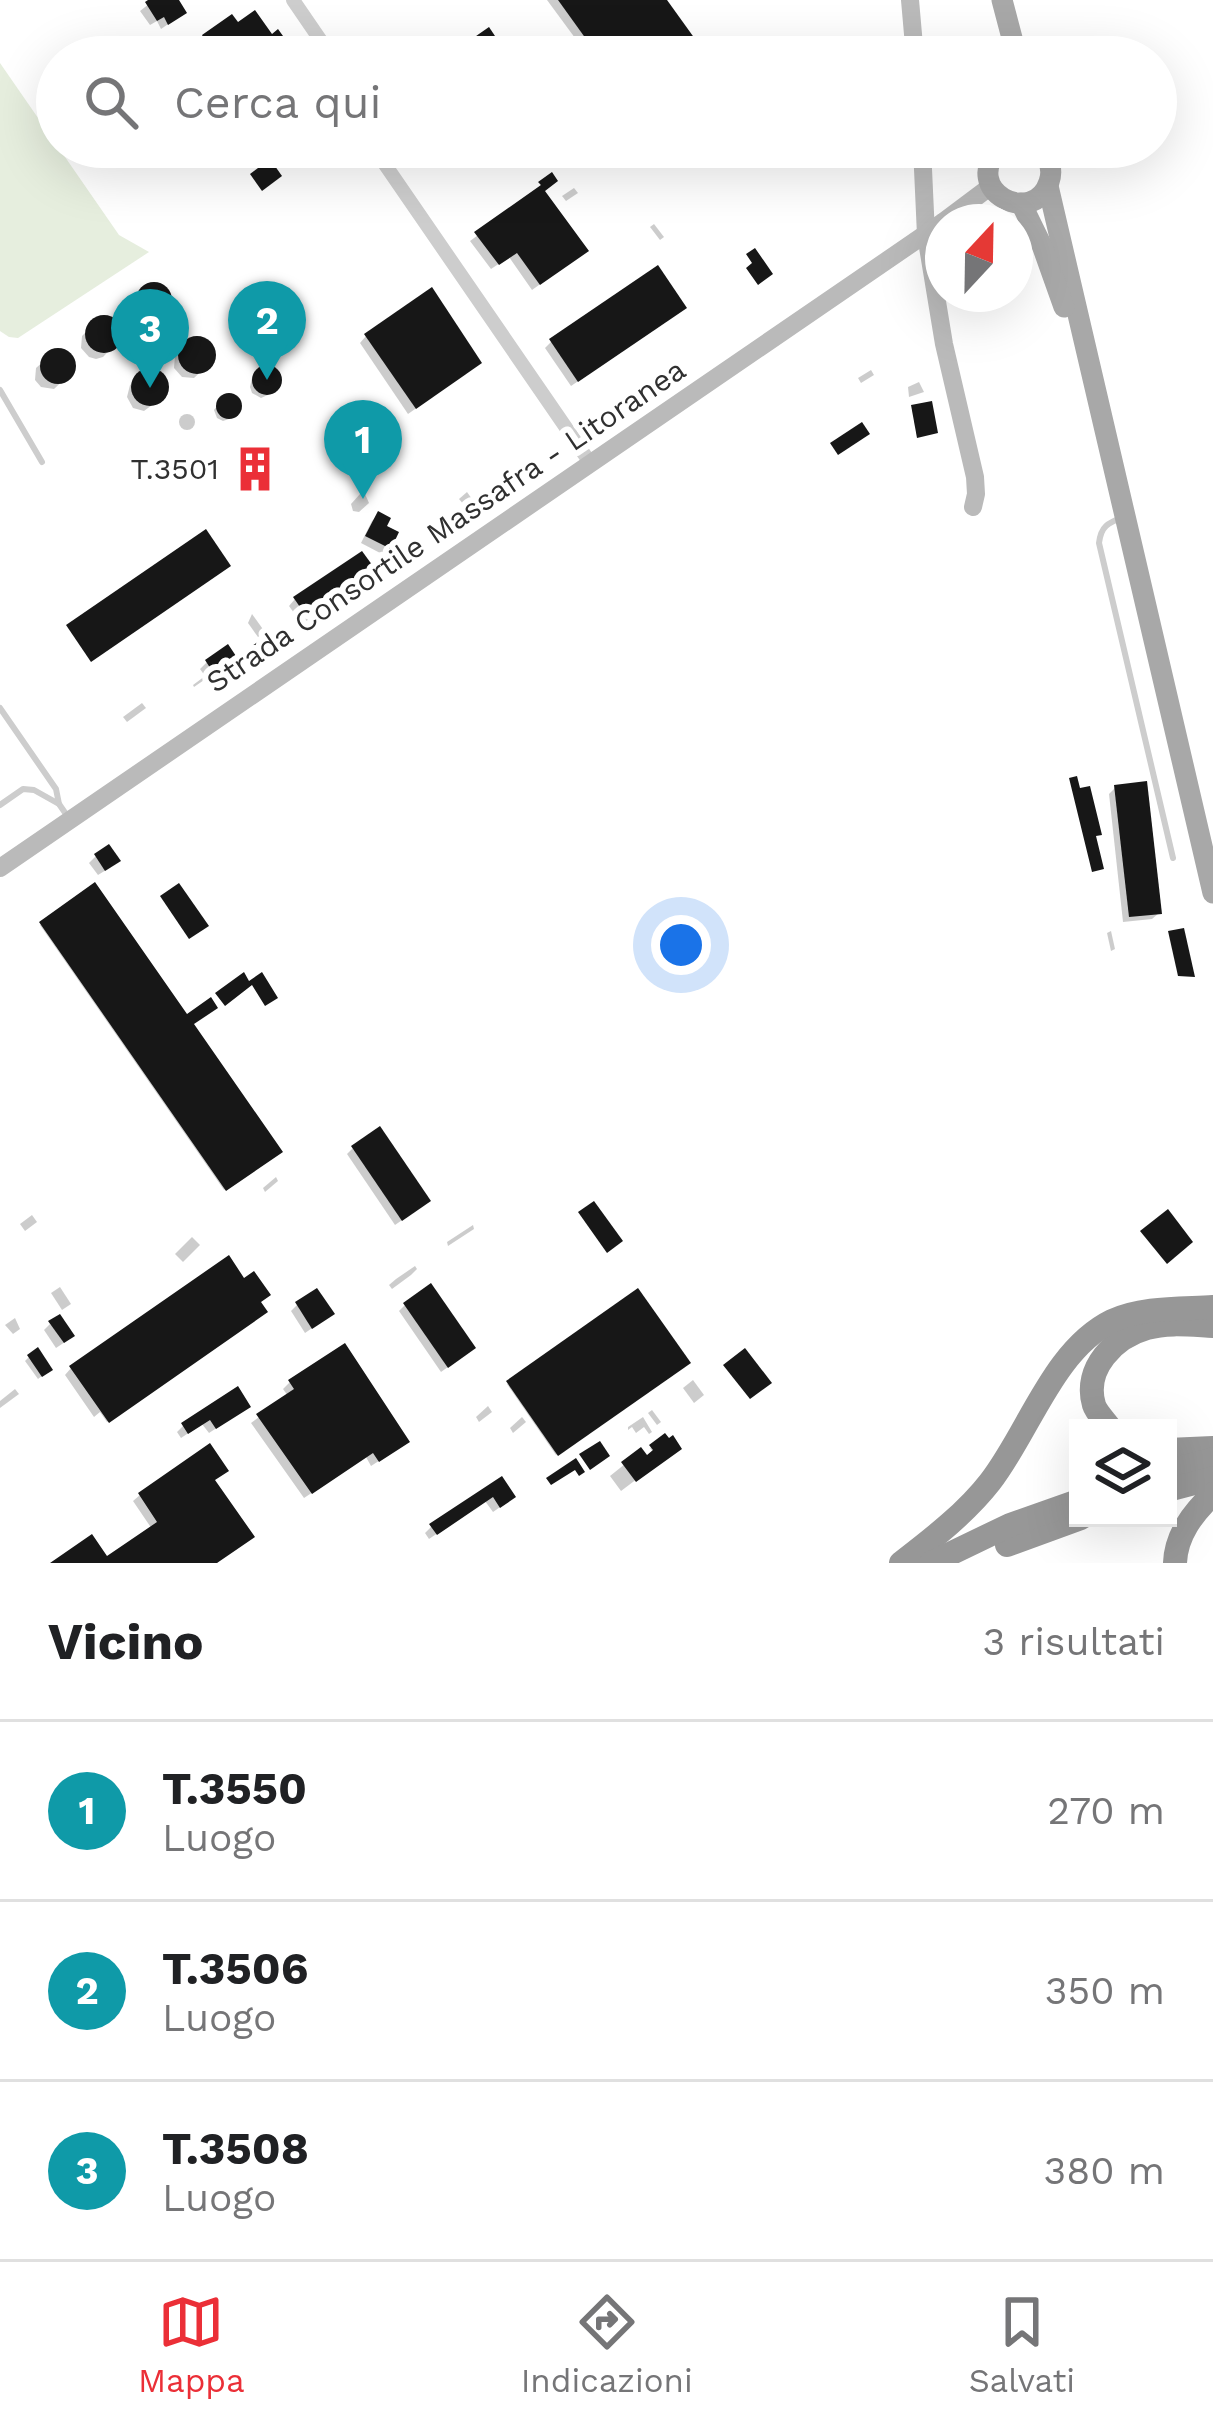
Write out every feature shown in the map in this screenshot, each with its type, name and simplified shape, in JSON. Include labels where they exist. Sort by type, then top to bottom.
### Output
[{"type":"highway","points":[[902,1563],[988,1486],[1019,1441],[1053,1376],[1081,1344],[1112,1322],[1153,1310],[1213,1307]]},
{"type":"highway","points":[[1104,1419],[1094,1405],[1094,1379],[1102,1357],[1118,1341],[1149,1327],[1213,1326]]},
{"type":"highway","points":[[1177,1450],[1213,1448]]},
{"type":"highway","points":[[1177,1469],[1213,1459]]},
{"type":"highway","points":[[1177,1488],[1213,1478]]},
{"type":"highway","points":[[1175,1563],[1190,1518],[1213,1494]]},
{"type":"highway","points":[[931,1563],[1010,1525],[1069,1504]]},
{"type":"highway","points":[[967,1563],[1069,1522]]},
{"type":"main road","points":[[1003,5],[1003,36]]},
{"type":"main road","points":[[1003,5],[1011,36]]},
{"type":"main road","points":[[989,168],[991,186],[1004,199],[1021,203],[1037,198],[1048,186]]},
{"type":"main road","points":[[1051,168],[1048,186],[1213,893]]},
{"type":"main road","points":[[1021,203],[1088,356]]},
{"type":"street","points":[[292,0],[317,36]]},
{"type":"street","points":[[910,0],[913,36]]},
{"type":"street","points":[[387,168],[591,464]]},
{"type":"street","points":[[923,168],[925,213]]},
{"type":"street","name":"Strada Consortile Massafra - Litoranea","points":[[967,204],[991,186]]},
{"type":"street","name":"Strada Consortile Massafra - Litoranea","points":[[0,868],[64,812],[591,464],[925,236]]},
{"type":"street","points":[[939,312],[975,477],[973,507]]},
{"type":"lane","points":[[0,390],[41,462]]},
{"type":"lane","points":[[1126,516],[1107,524],[1099,543],[1173,858]]},
{"type":"lane","points":[[0,708],[56,789],[64,812]]},
{"type":"lane","points":[[0,805],[23,789],[34,790],[64,812]]},
{"type":"green space","points":[[0,63],[36,115],[36,168],[73,168],[119,235],[149,252],[18,338],[0,331]]},
{"type":"building","points":[[148,0],[179,0],[187,13],[168,25],[164,17],[157,21]]},
{"type":"building","points":[[558,0],[667,0],[693,36],[584,36]]},
{"type":"building","points":[[255,10],[272,34],[278,29],[283,36],[202,35],[232,14],[238,22]]},
{"type":"building","points":[[258,168],[276,168],[282,176],[262,191],[250,174]]},
{"type":"building","points":[[552,172],[558,181],[545,191],[589,251],[540,285],[517,253],[499,265],[474,232]]},
{"type":"building","points":[[755,248],[773,274],[758,285],[746,268],[752,263],[746,254]]},
{"type":"building","points":[[658,265],[687,308],[578,382],[549,339]]},
{"type":"building","points":[[154,282],[167,287],[172,300],[167,313],[154,318],[141,313],[136,300],[141,287]]},
{"type":"building","points":[[432,287],[482,363],[416,409],[364,334]]},
{"type":"building","points":[[104,315],[117,321],[123,334],[117,347],[104,353],[91,347],[85,334],[91,321]]},
{"type":"building","points":[[197,336],[210,342],[216,355],[210,368],[197,374],[184,368],[178,355],[184,342]]},
{"type":"building","points":[[58,348],[71,353],[76,366],[71,379],[58,384],[45,379],[40,366],[45,353]]},
{"type":"building","points":[[267,365],[278,369],[282,380],[278,391],[267,395],[256,391],[252,380],[256,369]]},
{"type":"building","points":[[150,368],[163,374],[169,387],[163,400],[150,406],[137,400],[131,387],[137,374]]},
{"type":"building","points":[[229,393],[242,406],[229,419],[216,406]]},
{"type":"building","points":[[932,401],[938,433],[917,438],[911,405]]},
{"type":"building","points":[[862,422],[870,434],[838,455],[830,443]]},
{"type":"building","points":[[378,511],[391,518],[387,526],[399,532],[391,549],[365,536]]},
{"type":"building","points":[[206,529],[231,566],[91,662],[66,625]]},
{"type":"building","points":[[362,551],[378,573],[309,620],[293,597]]},
{"type":"building","points":[[264,638],[270,647],[235,671],[233,666],[216,677],[205,660],[228,644],[236,656]]},
{"type":"building","points":[[1077,776],[1080,788],[1090,786],[1102,835],[1096,836],[1104,869],[1092,872],[1069,778]]},
{"type":"building","points":[[1147,781],[1162,914],[1129,917],[1114,785]]},
{"type":"building","points":[[109,844],[121,861],[105,871],[94,854]]},
{"type":"building","points":[[95,882],[187,1014],[211,997],[218,1008],[194,1024],[283,1152],[226,1191],[39,922]]},
{"type":"building","points":[[179,883],[209,926],[189,939],[160,896]]},
{"type":"building","points":[[1184,928],[1195,977],[1178,976],[1168,931]]},
{"type":"building","points":[[244,972],[249,981],[262,972],[278,998],[265,1006],[252,985],[225,1006],[215,993]]},
{"type":"building","points":[[380,1126],[431,1201],[402,1221],[351,1146]]},
{"type":"building","points":[[594,1201],[623,1241],[607,1253],[578,1212]]},
{"type":"building","points":[[1168,1209],[1193,1242],[1167,1264],[1140,1231]]},
{"type":"building","points":[[229,1255],[244,1278],[254,1271],[271,1295],[261,1302],[268,1312],[109,1423],[69,1366]]},
{"type":"building","points":[[431,1283],[476,1348],[448,1368],[403,1303]]},
{"type":"building","points":[[317,1288],[335,1314],[312,1329],[295,1302]]},
{"type":"building","points":[[638,1288],[691,1363],[558,1456],[506,1381]]},
{"type":"building","points":[[60,1314],[75,1336],[64,1343],[48,1321]]},
{"type":"building","points":[[345,1343],[410,1442],[379,1462],[373,1453],[312,1494],[256,1414],[294,1389],[288,1380]]},
{"type":"building","points":[[38,1347],[53,1370],[42,1377],[27,1355]]},
{"type":"building","points":[[745,1348],[772,1383],[750,1399],[723,1365]]},
{"type":"building","points":[[238,1386],[251,1407],[216,1429],[210,1420],[188,1434],[181,1423]]},
{"type":"building","points":[[665,1433],[669,1438],[673,1435],[682,1449],[636,1482],[621,1462],[641,1447],[647,1455],[653,1450],[649,1445]]},
{"type":"building","points":[[600,1441],[610,1456],[590,1470],[579,1454]]},
{"type":"building","points":[[210,1443],[229,1471],[215,1480],[255,1537],[217,1563],[50,1563],[92,1534],[107,1556],[157,1522],[138,1493]]},
{"type":"building","points":[[576,1458],[585,1472],[579,1476],[575,1470],[551,1485],[546,1478]]},
{"type":"building","points":[[502,1476],[516,1497],[500,1508],[493,1497],[437,1535],[429,1524]]},
{"type":"place","name":"T.3506","points":[[267,380]]},
{"type":"place","name":"T.3508","points":[[150,388]]},
{"type":"place","name":"T.3501","points":[[255,469]]},
{"type":"place","name":"T.3550","points":[[363,499]]}]
